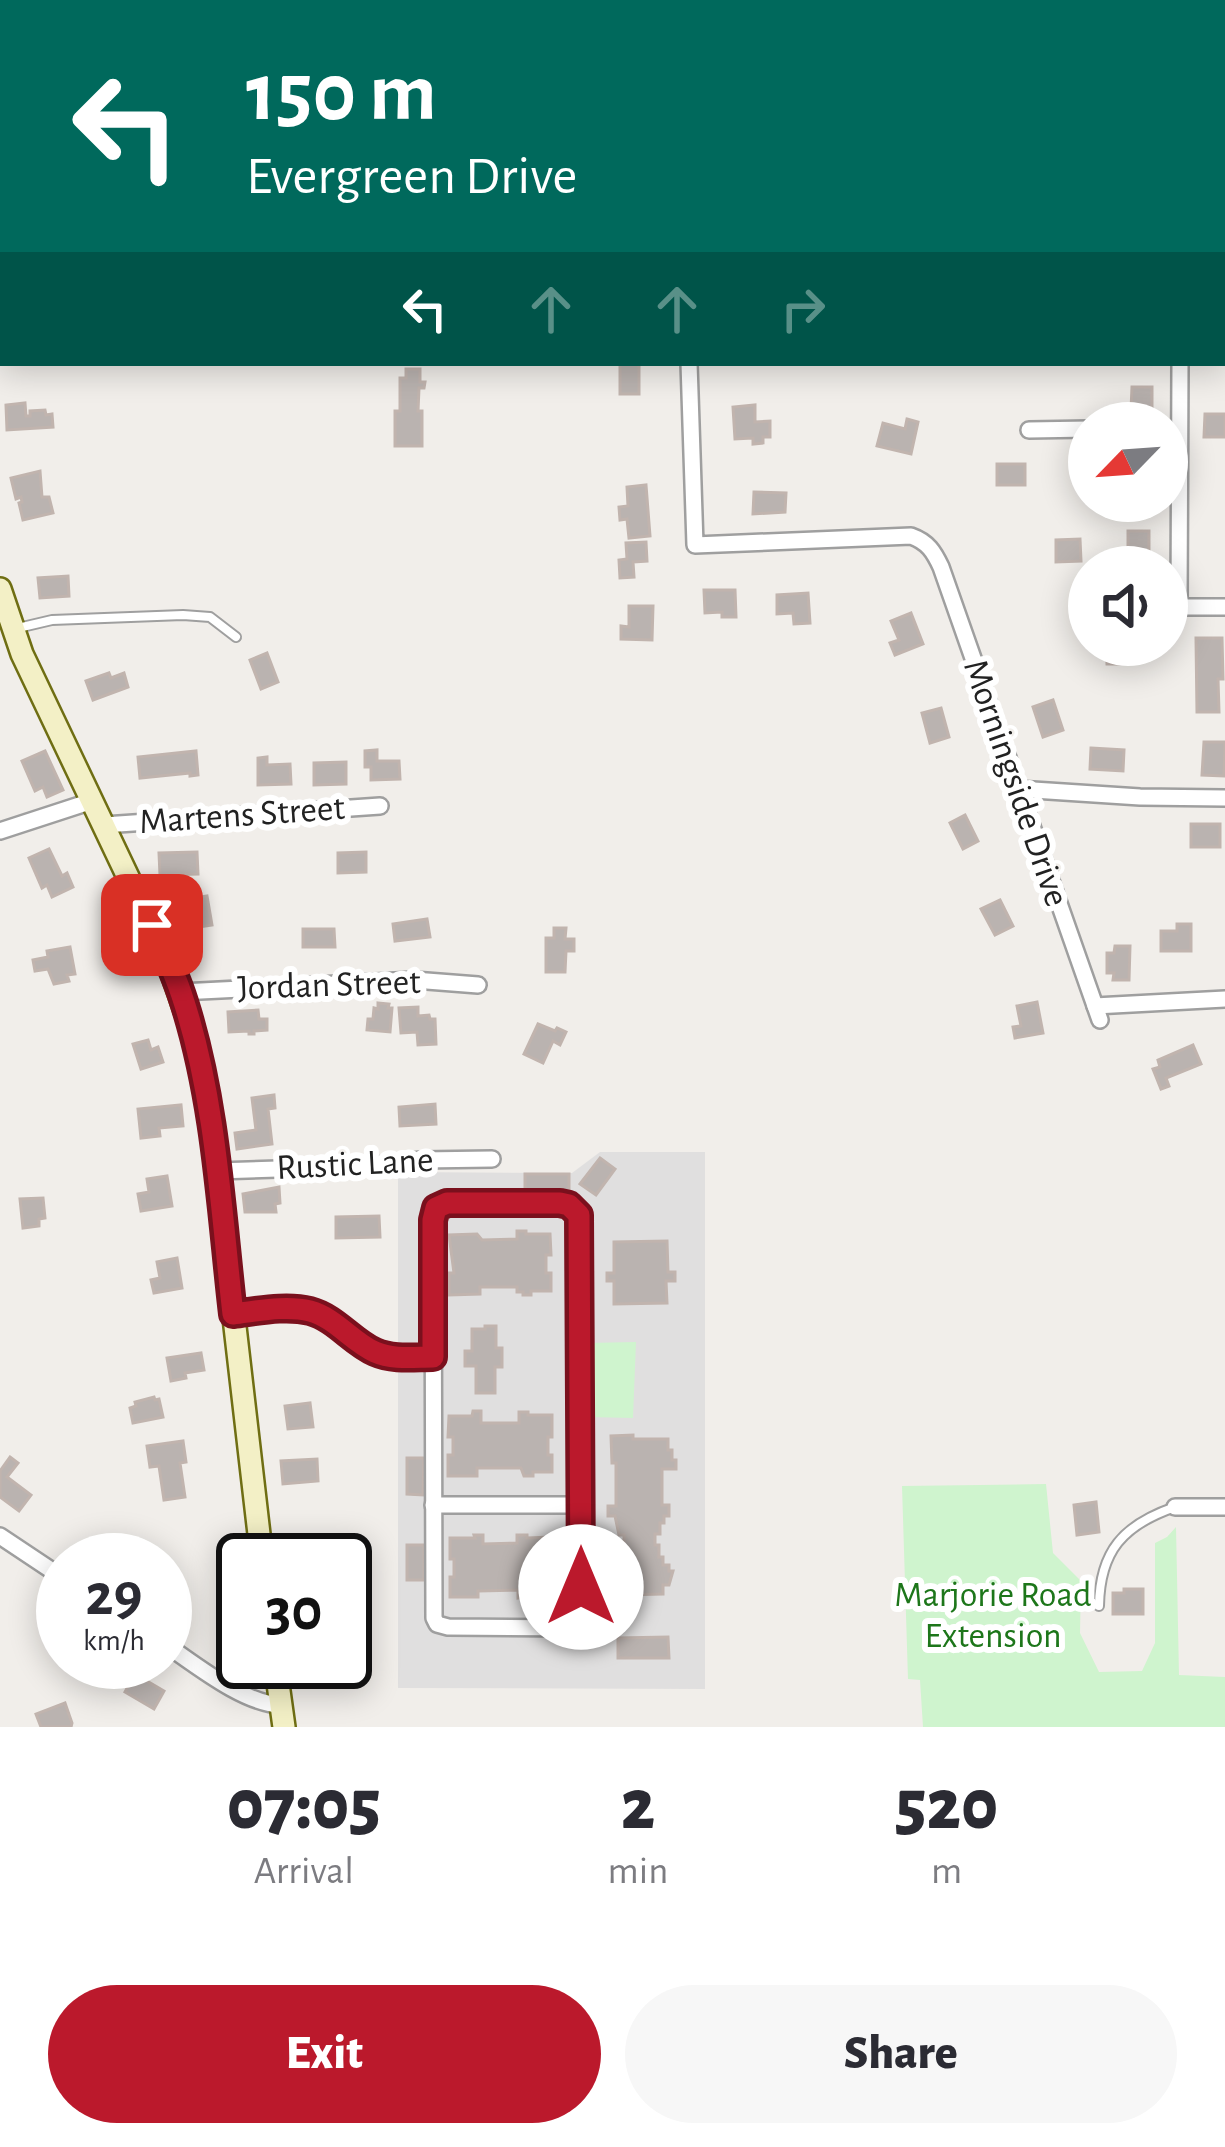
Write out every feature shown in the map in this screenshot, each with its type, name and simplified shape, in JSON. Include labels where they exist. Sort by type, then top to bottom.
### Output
[{"type":"street","name":"Morningside Drive","points":[[688,366],[695,545],[921,539],[941,567],[1097,1013],[1225,999]]},
{"type":"street","points":[[1176,402],[1180,366]]},
{"type":"street","points":[[1029,430],[1068,429]]},
{"type":"street","points":[[0,589],[13,630],[181,992],[198,1052],[217,1171],[259,1533]]},
{"type":"street","points":[[1188,606],[1225,607]]},
{"type":"street","points":[[1018,789],[1225,798]]},
{"type":"street","points":[[0,831],[92,801]]},
{"type":"street","name":"Martens Street","points":[[104,825],[380,806]]},
{"type":"street","name":"Jordan Street","points":[[181,992],[415,980],[478,985]]},
{"type":"street","name":"Rustic Lane","points":[[217,1171],[492,1159]]},
{"type":"street","points":[[447,1203],[560,1203],[574,1208],[581,1224],[581,1628],[437,1624],[433,1505],[436,1208],[447,1203]]},
{"type":"street","points":[[233,1314],[310,1311],[377,1353],[433,1357]]},
{"type":"street","points":[[433,1505],[581,1505]]},
{"type":"street","points":[[1175,1507],[1225,1508]]},
{"type":"street","points":[[0,1536],[36,1560]]},
{"type":"street","points":[[192,1661],[283,1716]]},
{"type":"lane","points":[[13,630],[52,620],[183,615],[210,617],[236,637]]},
{"type":"lane","points":[[1099,1606],[1100,1582],[1117,1544],[1145,1517],[1175,1507]]},
{"type":"shaded area","points":[[600,1152],[705,1152],[705,1689],[398,1688],[398,1172],[572,1173]]},
{"type":"green space","points":[[636,1342],[633,1418],[588,1417],[587,1343]]},
{"type":"green space","name":"Marjorie Road Extension","points":[[1046,1484],[1053,1553],[1081,1581],[1080,1633],[1099,1672],[1142,1671],[1155,1643],[1155,1543],[1176,1527],[1179,1675],[1225,1677],[1225,1727],[923,1727],[920,1680],[908,1679],[902,1486]]},
{"type":"building","points":[[620,366],[639,366],[639,394],[620,394]]},
{"type":"building","points":[[406,369],[420,369],[420,382],[425,382],[419,388],[422,446],[395,446],[395,411],[400,411],[400,378],[406,378]]},
{"type":"building","points":[[1132,387],[1152,387],[1152,402],[1131,402]]},
{"type":"building","points":[[25,403],[26,416],[30,411],[52,414],[53,427],[7,430],[6,405]]},
{"type":"building","points":[[755,405],[755,422],[770,421],[770,437],[753,444],[753,438],[735,439],[733,407]]},
{"type":"building","points":[[1205,414],[1225,414],[1225,437],[1204,437]]},
{"type":"building","points":[[907,419],[918,422],[911,454],[877,446],[883,423],[905,429]]},
{"type":"building","points":[[997,464],[1025,464],[1025,485],[997,485]]},
{"type":"building","points":[[40,471],[42,497],[49,497],[53,513],[23,520],[21,497],[16,499],[11,478]]},
{"type":"building","points":[[646,485],[650,536],[629,538],[627,519],[620,520],[619,507],[628,506],[627,487]]},
{"type":"building","points":[[754,492],[786,493],[785,512],[753,514]]},
{"type":"building","points":[[1128,531],[1149,531],[1149,546],[1128,546]]},
{"type":"building","points":[[1080,539],[1080,546],[1068,546],[1068,562],[1056,562],[1056,540]]},
{"type":"building","points":[[646,542],[647,561],[633,562],[634,577],[620,578],[619,560],[627,559],[626,543]]},
{"type":"building","points":[[68,576],[69,596],[40,598],[38,578]]},
{"type":"building","points":[[704,590],[735,590],[736,617],[705,613]]},
{"type":"building","points":[[808,593],[810,623],[794,624],[793,613],[777,614],[777,595]]},
{"type":"building","points":[[629,606],[653,606],[652,640],[621,639],[621,626],[629,627]]},
{"type":"building","points":[[911,613],[923,644],[895,655],[890,643],[899,640],[891,621]]},
{"type":"building","points":[[1196,638],[1222,638],[1219,712],[1197,712]]},
{"type":"building","points":[[267,653],[278,682],[261,689],[250,660]]},
{"type":"building","points":[[109,673],[111,678],[124,673],[128,687],[93,700],[86,681]]},
{"type":"building","points":[[1053,700],[1063,730],[1043,737],[1033,707]]},
{"type":"building","points":[[941,708],[949,737],[930,743],[922,713]]},
{"type":"building","points":[[1204,742],[1225,742],[1224,776],[1202,775]]},
{"type":"building","points":[[1091,748],[1124,750],[1123,771],[1090,769]]},
{"type":"building","points":[[377,750],[377,761],[399,761],[400,779],[371,780],[365,751]]},
{"type":"building","points":[[45,751],[63,790],[47,797],[43,787],[35,791],[22,761]]},
{"type":"building","points":[[196,751],[198,775],[140,778],[138,757]]},
{"type":"building","points":[[267,757],[267,765],[290,764],[291,784],[258,785],[258,758]]},
{"type":"building","points":[[346,762],[346,784],[314,785],[314,763]]},
{"type":"building","points":[[965,815],[978,841],[963,849],[950,823]]},
{"type":"building","points":[[1191,824],[1220,824],[1220,847],[1191,847]]},
{"type":"building","points":[[49,849],[73,887],[52,897],[47,885],[42,888],[29,858]]},
{"type":"building","points":[[197,852],[198,874],[160,875],[159,853]]},
{"type":"building","points":[[366,852],[366,872],[338,873],[338,853]]},
{"type":"building","points":[[207,896],[212,925],[192,928],[188,899]]},
{"type":"building","points":[[1000,900],[1013,926],[995,935],[981,909]]},
{"type":"building","points":[[427,919],[430,937],[395,941],[393,924]]},
{"type":"building","points":[[1177,924],[1191,924],[1191,951],[1161,951],[1161,931],[1177,931]]},
{"type":"building","points":[[554,928],[566,928],[565,939],[574,939],[574,951],[566,951],[565,972],[546,972],[546,938],[554,938]]},
{"type":"building","points":[[303,929],[334,929],[335,947],[303,947]]},
{"type":"building","points":[[1115,946],[1130,946],[1129,980],[1113,980],[1114,973],[1107,973],[1107,953],[1114,953]]},
{"type":"building","points":[[70,947],[75,974],[67,975],[69,981],[54,984],[48,969],[35,971],[33,960],[48,957],[47,951]]},
{"type":"building","points":[[1037,1002],[1043,1033],[1015,1038],[1013,1027],[1021,1026],[1017,1006]]},
{"type":"building","points":[[378,1003],[392,1008],[390,1032],[367,1030]]},
{"type":"building","points":[[418,1007],[418,1016],[435,1019],[436,1044],[418,1045],[417,1032],[401,1033],[399,1008]]},
{"type":"building","points":[[258,1010],[259,1019],[267,1019],[267,1030],[229,1032],[228,1012]]},
{"type":"building","points":[[538,1024],[566,1032],[560,1045],[553,1041],[543,1063],[524,1054]]},
{"type":"building","points":[[148,1040],[151,1050],[158,1047],[163,1062],[141,1069],[133,1044]]},
{"type":"building","points":[[1193,1045],[1201,1064],[1166,1078],[1169,1086],[1161,1089],[1153,1069],[1160,1067],[1158,1060]]},
{"type":"building","points":[[274,1095],[275,1108],[268,1109],[272,1144],[237,1149],[235,1133],[256,1130],[252,1098]]},
{"type":"building","points":[[435,1104],[436,1124],[400,1126],[399,1107]]},
{"type":"building","points":[[181,1105],[183,1126],[159,1128],[160,1136],[141,1138],[138,1109]]},
{"type":"building","points":[[600,1158],[615,1169],[596,1195],[580,1184]]},
{"type":"building","points":[[525,1174],[569,1174],[569,1192],[525,1192]]},
{"type":"building","points":[[167,1176],[172,1206],[141,1211],[138,1194],[149,1192],[147,1179]]},
{"type":"building","points":[[279,1187],[276,1212],[245,1212],[243,1194]]},
{"type":"building","points":[[43,1198],[45,1218],[39,1219],[39,1226],[23,1228],[20,1199]]},
{"type":"building","points":[[379,1216],[380,1237],[336,1238],[336,1217]]},
{"type":"building","points":[[517,1231],[550,1234],[546,1273],[551,1273],[551,1291],[523,1295],[517,1287],[480,1287],[480,1294],[449,1295],[449,1273],[454,1273],[449,1235],[517,1239]]},
{"type":"building","points":[[667,1241],[668,1272],[675,1272],[675,1281],[666,1281],[667,1303],[614,1304],[614,1281],[607,1281],[607,1273],[614,1273],[614,1242]]},
{"type":"building","points":[[177,1258],[182,1288],[154,1293],[151,1280],[160,1278],[157,1262]]},
{"type":"building","points":[[496,1326],[496,1348],[502,1348],[502,1367],[495,1367],[495,1393],[476,1393],[476,1366],[465,1366],[465,1351],[472,1351],[472,1329]]},
{"type":"building","points":[[201,1353],[204,1370],[171,1381],[167,1358]]},
{"type":"building","points":[[159,1399],[163,1417],[133,1423],[130,1408]]},
{"type":"building","points":[[310,1403],[313,1427],[288,1429],[285,1406]]},
{"type":"building","points":[[473,1411],[481,1411],[481,1423],[519,1423],[519,1412],[552,1415],[548,1455],[552,1455],[552,1472],[524,1476],[521,1468],[477,1468],[477,1476],[448,1476],[448,1455],[453,1455],[449,1416],[472,1416]]},
{"type":"building","points":[[633,1435],[633,1439],[668,1439],[668,1450],[676,1460],[676,1469],[662,1469],[662,1505],[669,1505],[669,1516],[660,1523],[660,1534],[655,1534],[659,1557],[673,1571],[663,1594],[621,1595],[621,1584],[607,1574],[607,1564],[615,1564],[619,1547],[624,1547],[615,1516],[608,1516],[608,1506],[616,1506],[611,1436]]},
{"type":"building","points":[[183,1441],[186,1462],[180,1463],[185,1497],[164,1500],[159,1466],[150,1467],[147,1446]]},
{"type":"building","points":[[10,1457],[18,1463],[7,1477],[31,1495],[19,1511],[0,1497],[0,1471]]},
{"type":"building","points":[[407,1458],[424,1458],[423,1495],[407,1494]]},
{"type":"building","points":[[317,1459],[318,1481],[283,1484],[281,1461]]},
{"type":"building","points":[[1096,1502],[1099,1532],[1077,1535],[1074,1505]]},
{"type":"building","points":[[483,1535],[483,1544],[517,1543],[517,1535],[550,1537],[546,1576],[551,1576],[551,1594],[518,1598],[518,1590],[478,1591],[478,1597],[450,1597],[454,1559],[450,1559],[450,1538]]},
{"type":"building","points":[[407,1545],[424,1545],[424,1580],[407,1580]]},
{"type":"building","points":[[1124,1589],[1143,1589],[1143,1614],[1113,1614],[1113,1593],[1124,1593]]},
{"type":"building","points":[[668,1637],[669,1658],[618,1658],[618,1638]]},
{"type":"building","points":[[127,1689],[164,1691],[154,1709]]},
{"type":"building","points":[[65,1703],[71,1727],[41,1727],[36,1714]]},
{"type":"route","points":[[152,925],[181,992],[198,1052],[233,1314],[310,1311],[377,1353],[433,1357],[436,1208],[447,1203],[560,1203],[579,1215],[581,1587]]}]
